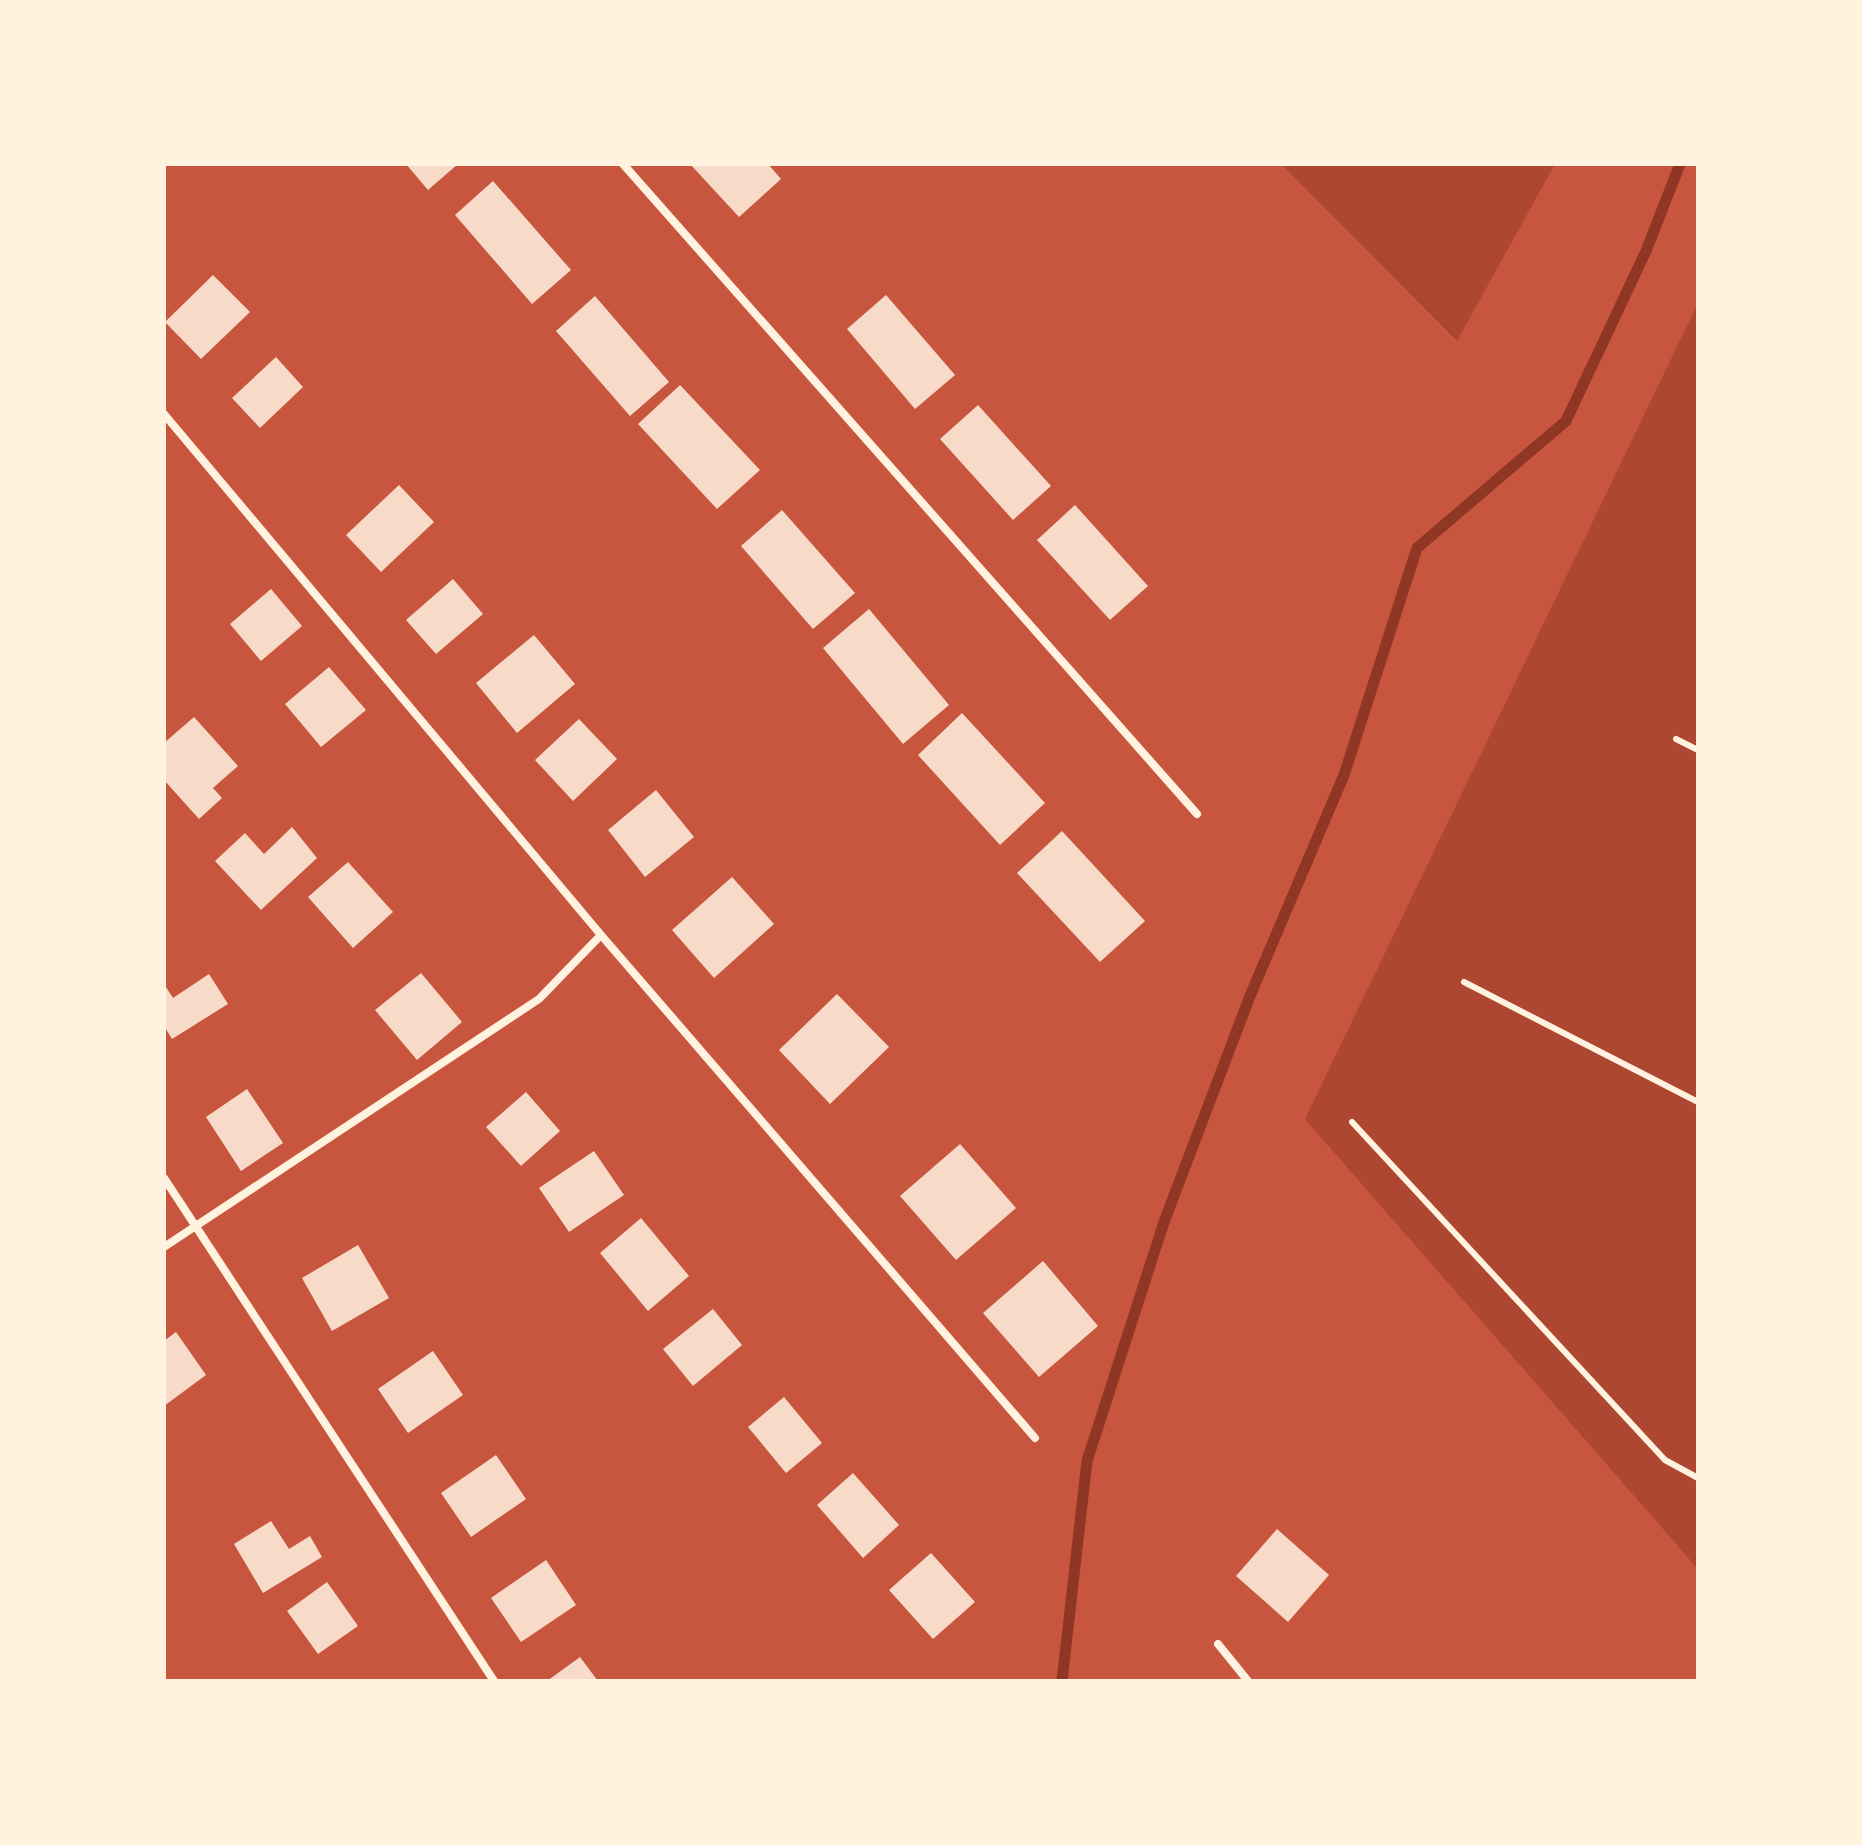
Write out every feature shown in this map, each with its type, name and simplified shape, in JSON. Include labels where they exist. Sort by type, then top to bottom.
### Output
[{"type":"street","points":[[623,164],[1197,814]]},
{"type":"street","points":[[164,414],[601,935],[1035,1438]]},
{"type":"street","points":[[164,1247],[539,999],[601,935]]},
{"type":"street","points":[[164,1178],[494,1681]]},
{"type":"street","points":[[1218,1644],[1248,1681]]},
{"type":"lane","points":[[1676,739],[1698,750]]},
{"type":"lane","points":[[1464,982],[1698,1102]]},
{"type":"lane","points":[[1352,1122],[1665,1460],[1698,1478]]},
{"type":"shaded area","points":[[1281,164],[1555,164],[1457,341]]},
{"type":"shaded area","points":[[1698,303],[1698,1569],[1305,1119]]},
{"type":"building","points":[[406,164],[458,164],[428,190]]},
{"type":"building","points":[[690,164],[768,164],[781,179],[739,217]]},
{"type":"building","points":[[493,181],[571,270],[532,304],[455,215]]},
{"type":"building","points":[[213,275],[250,312],[201,359],[165,322]]},
{"type":"building","points":[[886,295],[955,375],[915,409],[847,329]]},
{"type":"building","points":[[595,296],[669,382],[630,416],[556,331]]},
{"type":"building","points":[[276,357],[303,387],[260,428],[232,398]]},
{"type":"building","points":[[680,385],[760,470],[717,509],[638,424]]},
{"type":"building","points":[[978,405],[1051,486],[1013,520],[940,439]]},
{"type":"building","points":[[399,485],[434,522],[381,572],[346,535]]},
{"type":"building","points":[[1075,505],[1148,586],[1110,620],[1037,540]]},
{"type":"building","points":[[782,510],[855,593],[813,629],[741,546]]},
{"type":"building","points":[[453,579],[483,614],[436,654],[406,620]]},
{"type":"building","points":[[271,589],[302,626],[261,661],[230,624]]},
{"type":"building","points":[[869,609],[949,705],[903,744],[823,648]]},
{"type":"building","points":[[534,635],[575,684],[517,733],[476,683]]},
{"type":"building","points":[[329,667],[366,710],[321,747],[285,704]]},
{"type":"building","points":[[962,713],[1045,803],[1000,845],[918,755]]},
{"type":"building","points":[[194,717],[238,766],[213,788],[222,798],[199,819],[164,780],[164,743]]},
{"type":"building","points":[[579,719],[617,759],[573,801],[535,760]]},
{"type":"building","points":[[656,790],[694,837],[645,877],[608,830]]},
{"type":"building","points":[[292,827],[317,858],[261,910],[215,861],[245,833],[264,854]]},
{"type":"building","points":[[1062,831],[1145,921],[1100,962],[1017,873]]},
{"type":"building","points":[[348,862],[393,912],[353,948],[308,897]]},
{"type":"building","points":[[732,877],[774,924],[714,978],[672,930]]},
{"type":"building","points":[[421,973],[462,1022],[417,1060],[375,1010]]},
{"type":"building","points":[[209,974],[228,1004],[172,1039],[164,1026],[164,984],[173,998]]},
{"type":"building","points":[[837,994],[889,1047],[830,1104],[779,1050]]},
{"type":"building","points":[[247,1089],[283,1143],[241,1171],[206,1117]]},
{"type":"building","points":[[526,1092],[560,1131],[521,1166],[486,1127]]},
{"type":"building","points":[[960,1144],[1016,1208],[956,1260],[900,1196]]},
{"type":"building","points":[[594,1151],[624,1195],[569,1232],[539,1188]]},
{"type":"building","points":[[641,1218],[689,1276],[648,1311],[600,1253]]},
{"type":"building","points":[[358,1245],[389,1298],[332,1331],[302,1278]]},
{"type":"building","points":[[1043,1261],[1098,1326],[1039,1377],[983,1313]]},
{"type":"building","points":[[713,1309],[742,1345],[693,1386],[663,1349]]},
{"type":"building","points":[[176,1332],[206,1375],[164,1406],[164,1341]]},
{"type":"building","points":[[433,1351],[463,1395],[408,1433],[378,1389]]},
{"type":"building","points":[[784,1397],[822,1443],[786,1473],[748,1427]]},
{"type":"building","points":[[496,1455],[526,1499],[471,1537],[441,1493]]},
{"type":"building","points":[[853,1473],[899,1525],[863,1558],[817,1505]]},
{"type":"building","points":[[271,1521],[289,1549],[310,1536],[322,1557],[263,1593],[234,1544]]},
{"type":"building","points":[[1277,1529],[1329,1575],[1288,1622],[1236,1576]]},
{"type":"building","points":[[931,1553],[975,1602],[933,1639],[889,1590]]},
{"type":"building","points":[[546,1560],[576,1605],[521,1642],[491,1598]]},
{"type":"building","points":[[327,1582],[358,1626],[318,1654],[287,1611]]},
{"type":"building","points":[[580,1657],[598,1681],[547,1681]]},
{"type":"waterway","points":[[1062,1681],[1087,1461],[1164,1222],[1250,996],[1344,775],[1417,548],[1566,421],[1646,251],[1680,164]]}]
